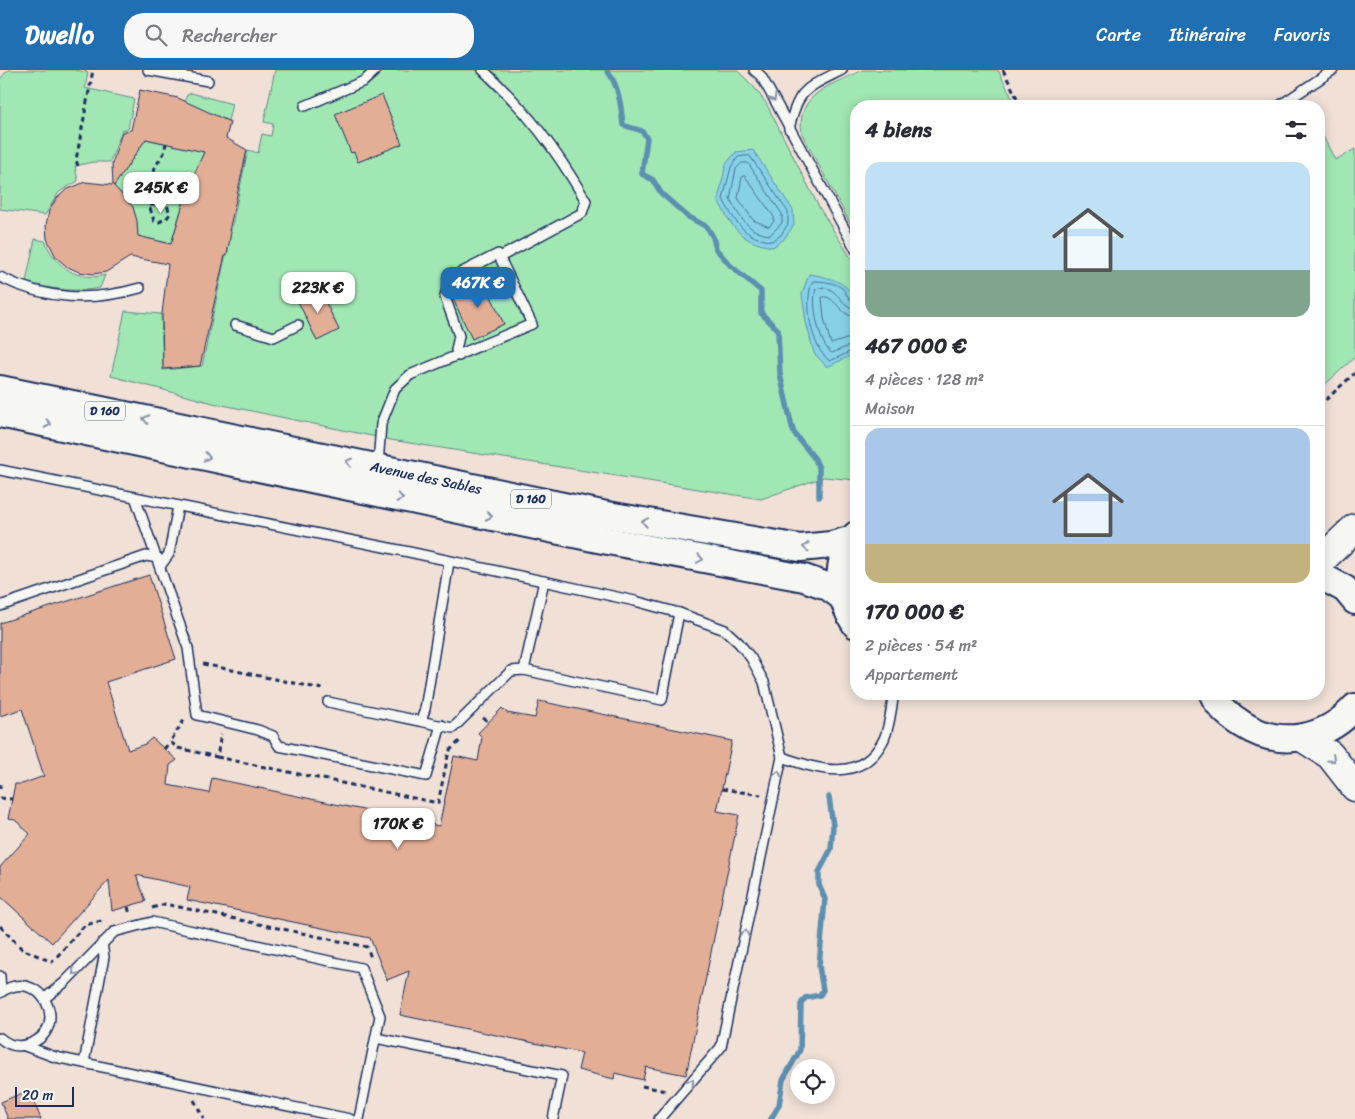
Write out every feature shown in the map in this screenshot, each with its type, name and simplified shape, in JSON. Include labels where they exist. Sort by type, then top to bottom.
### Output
[{"type":"highway","points":[[1325,556],[1355,528]]},
{"type":"highway","points":[[1303,738],[1330,755],[1355,787]]},
{"type":"main road","name":"Avenue des Sables","points":[[0,389],[602,514],[800,548],[831,545],[850,539]]},
{"type":"main road","name":"Avenue des Sables","points":[[0,414],[607,541],[804,578],[827,586],[842,597]]},
{"type":"main road","points":[[850,545],[841,566],[842,597],[850,616]]},
{"type":"main road","points":[[1325,578],[1344,589],[1355,601]]},
{"type":"main road","points":[[1218,700],[1231,718],[1253,732],[1277,739],[1303,738],[1322,732],[1340,722],[1355,707]]},
{"type":"lane","points":[[148,70],[208,81]]},
{"type":"lane","points":[[305,106],[364,81],[376,70]]},
{"type":"lane","points":[[483,70],[509,94],[538,127],[586,201],[582,213],[500,257]]},
{"type":"lane","points":[[754,70],[765,84],[850,239]]},
{"type":"lane","points":[[789,129],[794,103],[810,86],[842,70]]},
{"type":"lane","points":[[1288,100],[1333,70]]},
{"type":"lane","points":[[377,468],[381,424],[395,389],[410,375],[459,356],[532,324],[498,254],[450,278],[445,297],[459,336],[456,350],[459,356]]},
{"type":"lane","points":[[0,277],[24,288],[57,297],[116,295],[140,288]]},
{"type":"lane","points":[[235,325],[274,337],[298,325]]},
{"type":"lane","points":[[0,470],[544,581],[679,613],[725,630],[751,658],[766,690],[782,758],[721,1048],[659,1119]]},
{"type":"lane","points":[[136,497],[188,648],[197,715],[258,730],[273,736],[279,746],[426,776],[441,725]]},
{"type":"lane","points":[[159,561],[169,554],[178,506]]},
{"type":"lane","points":[[0,606],[146,556],[159,561]]},
{"type":"lane","points":[[421,721],[425,709],[449,562]]},
{"type":"lane","points":[[524,670],[544,581]]},
{"type":"lane","points":[[328,702],[453,728],[511,671],[524,670],[662,700],[679,613]]},
{"type":"lane","points":[[782,758],[814,768],[844,770],[862,763],[874,754],[884,738],[893,700]]},
{"type":"lane","points":[[45,998],[64,983],[114,932],[152,922],[361,968],[380,1016],[359,1119]]},
{"type":"lane","points":[[84,1063],[104,957],[102,943]]},
{"type":"lane","points":[[0,976],[1,992],[10,987],[29,986],[45,998],[49,1007],[48,1028],[38,1039],[25,1046]]},
{"type":"lane","points":[[376,1038],[470,1059],[562,1076],[553,1119]]},
{"type":"lane","points":[[1,1040],[84,1063],[350,1119]]},
{"type":"path","points":[[78,166],[76,160],[93,70]]},
{"type":"path","points":[[1004,70],[1018,100]]},
{"type":"path","points":[[150,205],[167,205],[170,214],[166,220],[154,221],[145,191],[146,185],[153,177],[155,167],[164,153],[166,143]]},
{"type":"path","points":[[1325,400],[1355,373]]},
{"type":"path","points":[[190,662],[330,691]]},
{"type":"path","points":[[164,749],[184,722],[183,714]]},
{"type":"path","points":[[469,714],[489,722]]},
{"type":"path","points":[[170,742],[178,748],[217,757],[223,721]]},
{"type":"path","points":[[0,784],[0,792]]},
{"type":"path","points":[[722,789],[765,796]]},
{"type":"path","points":[[0,798],[12,799]]},
{"type":"path","points":[[642,1086],[676,1094]]},
{"type":"green space","points":[[8,70],[73,70],[88,72],[85,88],[134,99],[128,129],[122,130],[110,162],[93,162],[75,166],[78,181],[59,192],[45,215],[0,209],[0,79]]},
{"type":"green space","points":[[275,70],[737,70],[754,87],[766,103],[820,209],[850,256],[850,479],[824,477],[761,499],[391,440],[213,403],[111,376],[125,311],[161,314],[163,370],[202,366],[248,150],[258,153],[262,134],[271,136],[273,124],[264,122]]},
{"type":"green space","points":[[863,70],[998,70],[1013,100],[850,100],[850,223],[802,134],[801,120],[804,109],[818,92]]},
{"type":"green space","points":[[191,93],[232,104],[228,121],[183,104],[187,95]]},
{"type":"green space","points":[[146,139],[183,147],[208,143],[187,191],[171,244],[137,236],[135,214],[129,202],[113,187]]},
{"type":"green space","points":[[1325,140],[1335,160],[1355,149],[1355,357],[1325,384]]},
{"type":"green space","points":[[35,239],[45,241],[55,258],[69,270],[85,276],[105,275],[100,288],[63,289],[44,287],[26,282]]},
{"type":"water","points":[[753,150],[793,210],[794,225],[784,239],[773,247],[752,241],[738,232],[718,200],[726,164],[736,152]]},
{"type":"water","points":[[809,274],[840,283],[849,290],[850,356],[827,367],[814,353],[806,322],[802,294]]},
{"type":"building","points":[[140,90],[178,98],[230,122],[226,138],[247,150],[229,231],[231,232],[227,255],[225,255],[200,366],[163,369],[162,314],[168,264],[130,257],[106,272],[93,274],[79,272],[66,266],[56,257],[47,239],[46,225],[49,211],[56,199],[66,190],[85,182],[113,185],[112,164],[122,132],[131,130]],"holes":[[[146,139],[204,152],[187,191],[171,244],[138,236],[137,221],[133,207],[114,186]]]},
{"type":"building","points":[[382,95],[402,144],[358,162],[354,152],[351,153],[335,114]]},
{"type":"building","points":[[482,277],[504,324],[472,339],[452,297],[469,289],[467,284]]},
{"type":"building","points":[[318,286],[339,330],[317,341],[296,297]]},
{"type":"building","points":[[149,575],[176,659],[106,682],[128,750],[145,744],[152,738],[177,760],[170,765],[168,785],[209,793],[212,778],[439,826],[454,756],[478,761],[482,737],[478,733],[502,708],[507,713],[535,718],[539,701],[732,741],[717,811],[739,815],[686,1075],[646,1067],[643,1080],[615,1073],[614,1079],[578,1070],[582,1053],[400,1015],[409,971],[387,980],[370,938],[187,900],[190,887],[136,875],[146,901],[112,911],[109,880],[52,943],[0,896],[0,867],[30,834],[15,820],[8,819],[15,784],[22,784],[44,776],[22,709],[0,716],[0,623]]},
{"type":"building","points":[[29,1090],[41,1119],[8,1119],[1,1102]]},
{"type":"waterway","points":[[607,70],[617,89],[623,125],[642,131],[647,138],[642,174],[653,180],[661,193],[687,216],[707,227],[713,237],[716,249],[730,265],[761,291],[761,313],[778,330],[780,374],[792,427],[794,433],[815,459],[819,468],[819,497]]},
{"type":"waterway","points":[[771,1119],[779,1105],[783,1080],[800,1050],[801,1004],[805,998],[820,995],[823,990],[819,966],[825,899],[819,885],[819,872],[831,849],[833,826],[829,797]]}]
